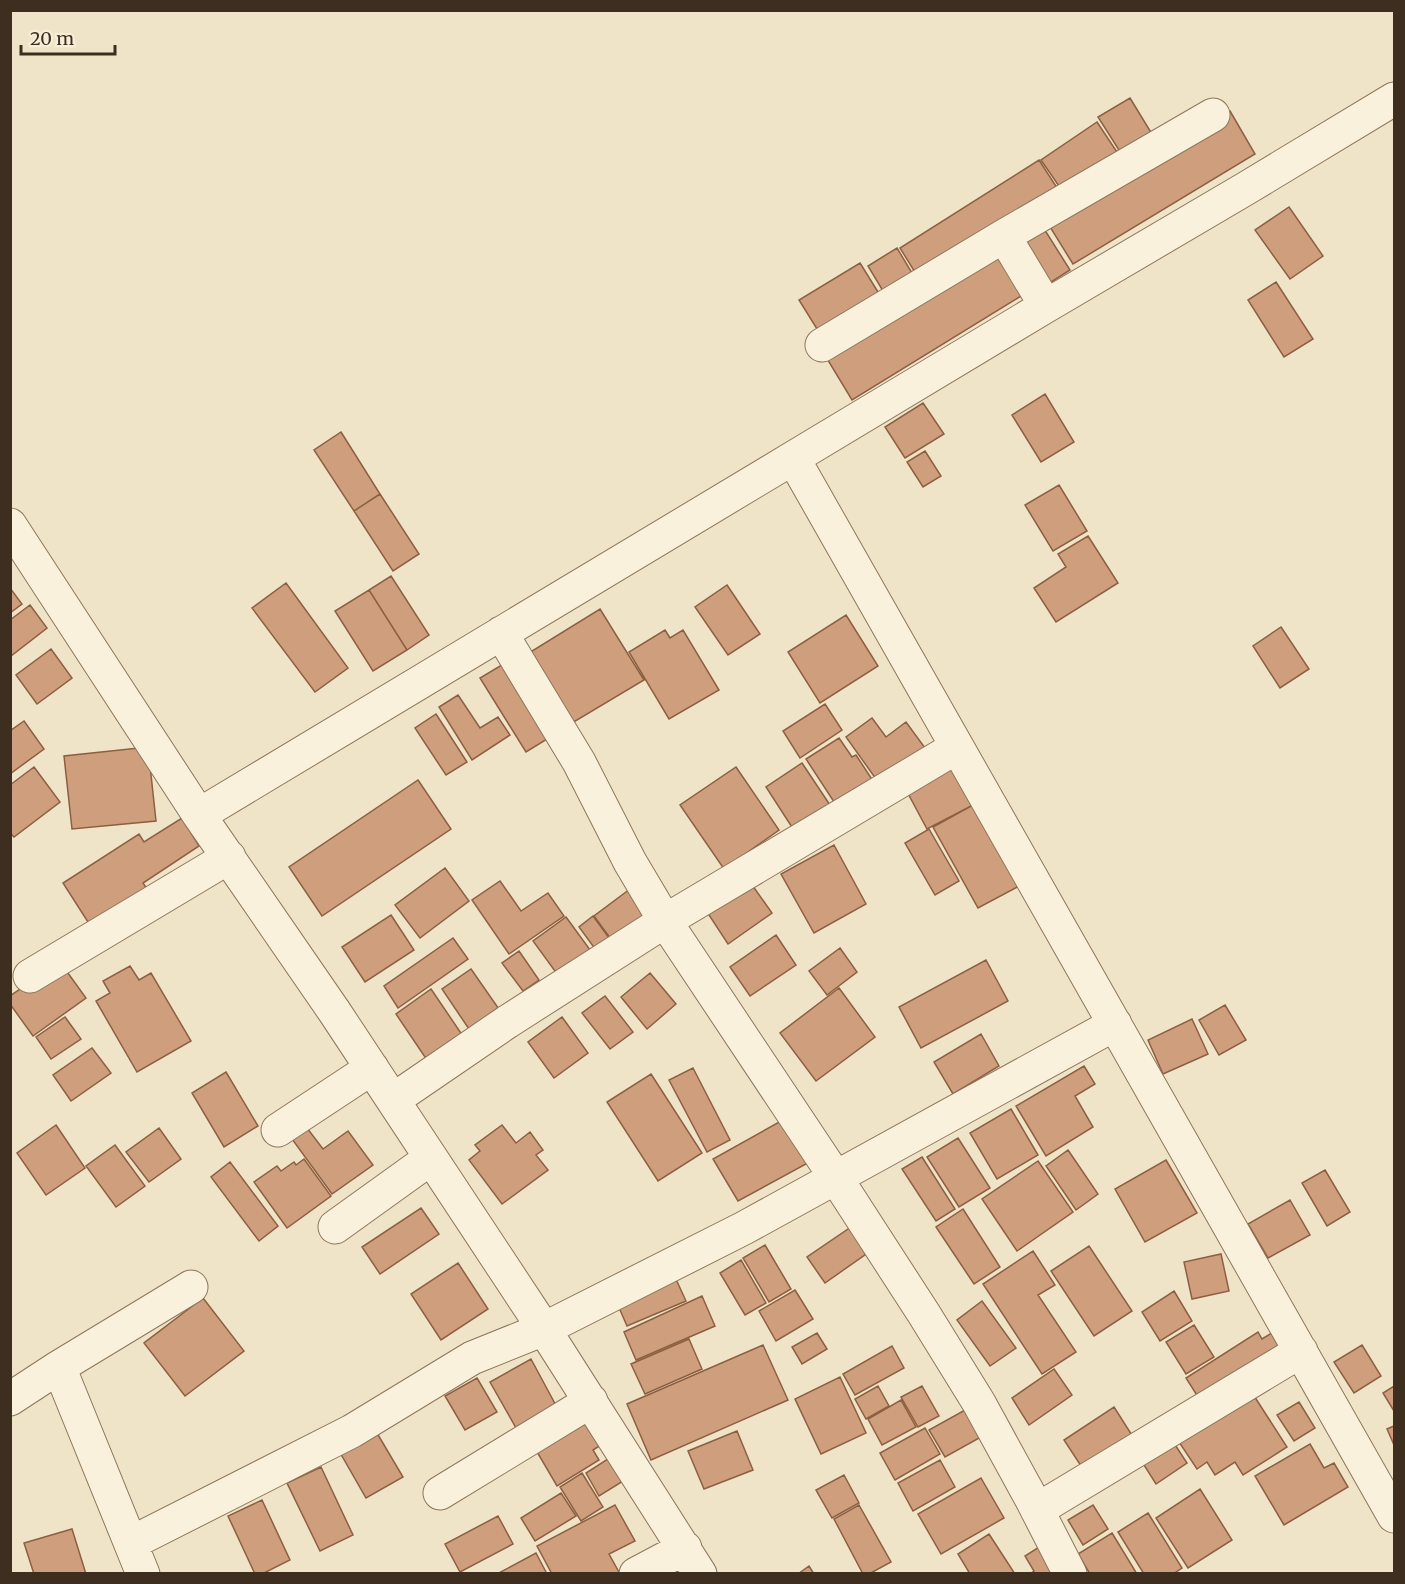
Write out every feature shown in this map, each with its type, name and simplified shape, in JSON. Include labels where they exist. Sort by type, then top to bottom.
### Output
[{"type":"street","points":[[199,815],[1395,99]]},
{"type":"street","points":[[822,345],[1213,115]]},
{"type":"street","points":[[1005,236],[1046,306]]},
{"type":"street","points":[[793,458],[1395,1516]]},
{"type":"street","points":[[10,525],[199,815],[372,1068],[544,1329],[692,1561],[636,1574]]},
{"type":"street","points":[[501,633],[579,762],[630,862],[665,921],[836,1178],[979,1403],[1070,1574]]},
{"type":"street","points":[[393,1100],[507,1022],[665,921],[957,747]]},
{"type":"street","points":[[30,976],[229,857]]},
{"type":"street","points":[[131,1543],[352,1431],[472,1358],[544,1329],[744,1228],[1115,1024]]},
{"type":"street","points":[[278,1130],[372,1068]]},
{"type":"street","points":[[335,1227],[431,1158]]},
{"type":"street","points":[[10,1399],[191,1287]]},
{"type":"street","points":[[1037,1510],[1300,1351]]},
{"type":"street","points":[[59,1367],[143,1574]]},
{"type":"street","points":[[440,1493],[591,1401]]},
{"type":"building","points":[[1130,98],[1155,139],[1124,158],[1098,117]]},
{"type":"building","points":[[1230,111],[1255,154],[1073,264],[1047,222]]},
{"type":"building","points":[[1097,122],[1119,155],[1063,192],[1041,160]]},
{"type":"building","points":[[1039,160],[1061,194],[921,282],[900,248]]},
{"type":"building","points":[[1289,207],[1323,256],[1290,279],[1255,230]]},
{"type":"building","points":[[1041,224],[1070,270],[1045,286],[1016,240]]},
{"type":"building","points":[[997,246],[1026,293],[852,400],[823,352]]},
{"type":"building","points":[[897,248],[918,283],[889,301],[868,266]]},
{"type":"building","points":[[860,263],[883,300],[822,337],[799,300]]},
{"type":"building","points":[[1276,282],[1313,339],[1284,357],[1248,300]]},
{"type":"building","points":[[1045,394],[1074,442],[1041,462],[1012,415]]},
{"type":"building","points":[[923,403],[944,434],[905,458],[885,427]]},
{"type":"building","points":[[341,432],[380,494],[354,511],[314,450]]},
{"type":"building","points":[[925,451],[941,476],[923,487],[907,462]]},
{"type":"building","points":[[1059,485],[1087,531],[1053,551],[1025,505]]},
{"type":"building","points":[[380,494],[419,554],[393,571],[354,511]]},
{"type":"building","points":[[1088,536],[1118,583],[1056,622],[1034,588],[1066,567],[1058,554]]},
{"type":"building","points":[[391,576],[429,635],[407,650],[369,590]]},
{"type":"building","points":[[286,583],[348,668],[315,692],[252,608]]},
{"type":"building","points":[[727,585],[760,634],[728,655],[695,607]]},
{"type":"building","points":[[10,588],[22,604],[10,613]]},
{"type":"building","points":[[369,590],[407,650],[373,671],[335,611]]},
{"type":"building","points":[[30,605],[47,628],[11,656],[10,620]]},
{"type":"building","points":[[600,609],[644,680],[567,726],[524,656]]},
{"type":"building","points":[[846,615],[878,666],[820,703],[788,652]]},
{"type":"building","points":[[1281,627],[1309,669],[1280,688],[1253,646]]},
{"type":"building","points":[[665,630],[670,638],[683,630],[719,690],[669,719],[629,652]]},
{"type":"building","points":[[51,649],[72,678],[37,704],[16,675]]},
{"type":"building","points":[[512,659],[557,733],[526,752],[480,678]]},
{"type":"building","points":[[458,695],[480,728],[498,717],[510,735],[472,760],[439,707]]},
{"type":"building","points":[[825,704],[842,730],[800,758],[783,731]]},
{"type":"building","points":[[436,714],[467,762],[446,775],[415,728]]},
{"type":"building","points":[[872,718],[886,737],[906,722],[928,752],[881,786],[846,737]]},
{"type":"building","points":[[24,721],[44,749],[10,774],[10,731]]},
{"type":"building","points":[[839,738],[852,757],[856,755],[877,787],[840,811],[806,759]]},
{"type":"building","points":[[148,747],[156,821],[72,829],[64,756]]},
{"type":"building","points":[[949,761],[973,805],[927,829],[904,786]]},
{"type":"building","points":[[802,763],[834,811],[797,835],[766,787]]},
{"type":"building","points":[[34,767],[60,802],[14,837],[10,833],[10,785]]},
{"type":"building","points":[[736,767],[779,830],[724,869],[680,805]]},
{"type":"building","points":[[418,780],[451,829],[322,916],[289,867]]},
{"type":"building","points":[[973,805],[1019,886],[978,908],[933,827]]},
{"type":"building","points":[[182,818],[199,846],[143,883],[152,896],[95,933],[63,883],[139,834],[144,842]]},
{"type":"building","points":[[929,829],[959,881],[935,895],[905,843]]},
{"type":"building","points":[[834,845],[866,904],[814,933],[781,874]]},
{"type":"building","points":[[445,868],[469,901],[420,938],[395,905]]},
{"type":"building","points":[[500,881],[521,911],[548,893],[564,916],[509,954],[472,900]]},
{"type":"building","points":[[750,882],[772,913],[728,944],[707,912]]},
{"type":"building","points":[[630,889],[653,919],[616,946],[594,916]]},
{"type":"building","points":[[391,915],[414,950],[365,982],[342,947]]},
{"type":"building","points":[[593,916],[615,946],[601,957],[579,927]]},
{"type":"building","points":[[566,917],[596,958],[563,982],[533,941]]},
{"type":"building","points":[[776,935],[796,965],[750,996],[730,967]]},
{"type":"building","points":[[453,938],[468,959],[398,1008],[384,986]]},
{"type":"building","points":[[840,948],[857,972],[827,995],[809,971]]},
{"type":"building","points":[[519,951],[539,980],[523,991],[502,963]]},
{"type":"building","points":[[986,960],[1008,1001],[921,1048],[899,1007]]},
{"type":"building","points":[[60,962],[86,998],[33,1036],[10,1004],[10,996]]},
{"type":"building","points":[[130,966],[139,980],[151,973],[191,1041],[137,1072],[96,1001],[110,993],[103,981]]},
{"type":"building","points":[[471,969],[501,1012],[471,1032],[442,989]]},
{"type":"building","points":[[650,973],[676,1004],[647,1029],[621,997]]},
{"type":"building","points":[[839,988],[875,1037],[816,1081],[780,1033]]},
{"type":"building","points":[[431,989],[469,1045],[433,1069],[396,1014]]},
{"type":"building","points":[[605,996],[633,1032],[610,1049],[582,1013]]},
{"type":"building","points":[[1225,1005],[1246,1040],[1219,1055],[1199,1020]]},
{"type":"building","points":[[65,1017],[81,1039],[51,1059],[36,1037]]},
{"type":"building","points":[[562,1017],[588,1053],[554,1078],[528,1042]]},
{"type":"building","points":[[1192,1019],[1208,1054],[1163,1074],[1148,1040]]},
{"type":"building","points":[[981,1034],[999,1066],[953,1094],[934,1062]]},
{"type":"building","points":[[92,1048],[111,1073],[71,1101],[53,1075]]},
{"type":"building","points":[[1084,1066],[1095,1084],[1075,1096],[1093,1127],[1046,1156],[1016,1106]]},
{"type":"building","points":[[693,1068],[730,1140],[707,1152],[669,1080]]},
{"type":"building","points":[[226,1072],[258,1126],[224,1147],[192,1093]]},
{"type":"building","points":[[651,1074],[702,1153],[658,1181],[607,1102]]},
{"type":"building","points":[[1011,1109],[1038,1155],[997,1179],[970,1133]]},
{"type":"building","points":[[790,1116],[817,1158],[738,1201],[713,1159]]},
{"type":"building","points":[[56,1125],[85,1168],[46,1195],[17,1153]]},
{"type":"building","points":[[502,1125],[516,1143],[530,1132],[543,1150],[536,1155],[548,1170],[502,1204],[469,1160],[480,1151],[475,1145]]},
{"type":"building","points":[[159,1128],[181,1159],[149,1182],[126,1152]]},
{"type":"building","points":[[307,1128],[323,1149],[348,1131],[373,1165],[332,1194],[292,1139]]},
{"type":"building","points":[[958,1138],[990,1188],[959,1207],[927,1157]]},
{"type":"building","points":[[115,1145],[145,1186],[116,1207],[86,1166]]},
{"type":"building","points":[[1068,1150],[1098,1194],[1076,1210],[1046,1166]]},
{"type":"building","points":[[922,1157],[955,1209],[936,1221],[902,1169]]},
{"type":"building","points":[[304,1159],[331,1196],[287,1228],[254,1182],[277,1166],[281,1171],[294,1162],[296,1165]]},
{"type":"building","points":[[1166,1160],[1197,1213],[1145,1242],[1115,1189]]},
{"type":"building","points":[[1038,1161],[1073,1212],[1017,1251],[982,1199]]},
{"type":"building","points":[[230,1162],[278,1226],[259,1241],[211,1177]]},
{"type":"building","points":[[1325,1170],[1350,1212],[1327,1226],[1302,1183]]},
{"type":"building","points":[[1290,1200],[1310,1235],[1268,1258],[1248,1224]]},
{"type":"building","points":[[421,1208],[439,1234],[380,1274],[362,1247]]},
{"type":"building","points":[[963,1209],[1000,1267],[974,1284],[936,1227]]},
{"type":"building","points":[[851,1227],[869,1252],[825,1283],[807,1257]]},
{"type":"building","points":[[765,1245],[791,1289],[769,1302],[743,1258]]},
{"type":"building","points":[[1089,1246],[1132,1311],[1094,1336],[1051,1271]]},
{"type":"building","points":[[1033,1251],[1055,1285],[1038,1295],[1076,1352],[1042,1374],[983,1284]]},
{"type":"building","points":[[1221,1254],[1229,1291],[1192,1299],[1184,1262]]},
{"type":"building","points":[[741,1260],[766,1303],[745,1315],[720,1273]]},
{"type":"building","points":[[458,1263],[488,1309],[441,1340],[411,1294]]},
{"type":"building","points":[[675,1277],[686,1301],[627,1326],[617,1303]]},
{"type":"building","points":[[795,1290],[813,1319],[776,1341],[759,1311]]},
{"type":"building","points":[[1174,1291],[1192,1321],[1160,1341],[1142,1312]]},
{"type":"building","points":[[702,1296],[715,1326],[636,1360],[624,1332]]},
{"type":"building","points":[[203,1298],[244,1351],[185,1396],[144,1343]]},
{"type":"building","points":[[982,1301],[1016,1348],[990,1366],[957,1320]]},
{"type":"building","points":[[1194,1325],[1214,1357],[1186,1374],[1166,1342]]},
{"type":"building","points":[[1275,1331],[1286,1350],[1205,1408],[1186,1378],[1258,1332],[1262,1339]]},
{"type":"building","points":[[817,1333],[827,1349],[802,1364],[792,1347]]},
{"type":"building","points":[[689,1339],[702,1369],[645,1394],[631,1364]]},
{"type":"building","points":[[763,1345],[788,1400],[651,1460],[627,1404]]},
{"type":"building","points":[[1362,1345],[1381,1376],[1354,1393],[1334,1362]]},
{"type":"building","points":[[892,1346],[904,1368],[855,1395],[843,1374]]},
{"type":"building","points":[[531,1359],[560,1413],[520,1435],[490,1382]]},
{"type":"building","points":[[1054,1369],[1072,1395],[1029,1425],[1012,1398]]},
{"type":"building","points":[[840,1377],[866,1433],[821,1454],[795,1399]]},
{"type":"building","points":[[477,1378],[497,1412],[465,1430],[445,1396]]},
{"type":"building","points":[[1247,1385],[1287,1447],[1243,1475],[1235,1462],[1215,1475],[1207,1462],[1197,1469],[1173,1433]]},
{"type":"building","points":[[878,1386],[889,1406],[866,1419],[855,1399]]},
{"type":"building","points":[[922,1386],[939,1416],[918,1427],[901,1397]]},
{"type":"building","points":[[1394,1386],[1394,1411],[1383,1393]]},
{"type":"building","points":[[901,1400],[916,1427],[882,1445],[868,1419]]},
{"type":"building","points":[[1299,1402],[1315,1428],[1294,1441],[1277,1415]]},
{"type":"building","points":[[974,1405],[990,1432],[945,1457],[929,1430]]},
{"type":"building","points":[[1114,1407],[1135,1440],[1085,1472],[1064,1440]]},
{"type":"building","points":[[588,1419],[604,1443],[593,1450],[599,1460],[557,1486],[533,1445]]},
{"type":"building","points":[[1394,1426],[1394,1445],[1387,1429]]},
{"type":"building","points":[[374,1428],[403,1477],[366,1498],[338,1449]]},
{"type":"building","points":[[925,1428],[940,1454],[895,1480],[880,1453]]},
{"type":"building","points":[[737,1431],[753,1470],[704,1489],[688,1451]]},
{"type":"building","points":[[1168,1434],[1187,1463],[1156,1484],[1137,1454]]},
{"type":"building","points":[[1310,1444],[1324,1468],[1334,1463],[1348,1487],[1284,1525],[1255,1476]]},
{"type":"building","points":[[614,1455],[628,1478],[599,1496],[586,1473]]},
{"type":"building","points":[[940,1460],[955,1487],[913,1511],[898,1483]]},
{"type":"building","points":[[321,1467],[353,1535],[320,1551],[287,1483]]},
{"type":"building","points":[[582,1473],[603,1507],[581,1521],[560,1487]]},
{"type":"building","points":[[844,1475],[859,1503],[832,1518],[816,1490]]},
{"type":"building","points":[[981,1478],[1004,1518],[941,1554],[918,1514]]},
{"type":"building","points":[[1200,1489],[1232,1540],[1188,1568],[1156,1518]]},
{"type":"building","points":[[561,1493],[576,1516],[535,1541],[521,1518]]},
{"type":"building","points":[[262,1500],[290,1560],[262,1574],[255,1574],[228,1516]]},
{"type":"building","points":[[615,1505],[635,1541],[609,1554],[620,1574],[552,1574],[537,1546]]},
{"type":"building","points":[[859,1505],[891,1562],[869,1574],[863,1574],[834,1519]]},
{"type":"building","points":[[1093,1505],[1108,1529],[1083,1545],[1068,1520]]},
{"type":"building","points":[[1148,1513],[1182,1568],[1173,1574],[1144,1574],[1118,1532]]},
{"type":"building","points":[[498,1516],[513,1544],[460,1572],[445,1544]]},
{"type":"building","points":[[72,1529],[86,1574],[34,1574],[24,1543]]},
{"type":"building","points":[[1112,1533],[1137,1574],[1090,1574],[1078,1554]]},
{"type":"building","points":[[989,1534],[1015,1574],[970,1574],[958,1554]]},
{"type":"building","points":[[1047,1542],[1067,1574],[1030,1574],[1034,1571],[1025,1556]]},
{"type":"building","points":[[536,1553],[547,1574],[497,1574]]},
{"type":"building","points":[[809,1566],[814,1574],[798,1574]]}]
